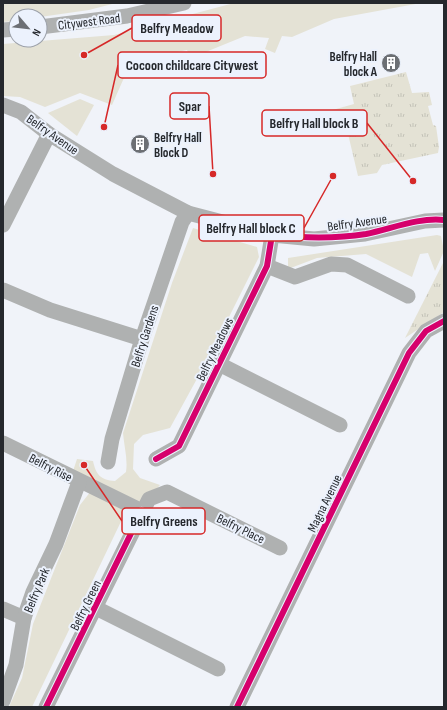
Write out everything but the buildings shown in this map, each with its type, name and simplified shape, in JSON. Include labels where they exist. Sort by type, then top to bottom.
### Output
[{"type":"street","name":"Citywest Road","points":[[48,26],[127,16],[184,3]]},
{"type":"street","name":"Belfry Avenue","points":[[3,105],[21,112],[49,134],[113,174],[188,213],[272,235],[321,238],[365,234],[425,221],[444,220]]},
{"type":"street","points":[[3,225],[49,134]]},
{"type":"street","name":"Belfry Gardens","points":[[108,462],[112,439],[142,340],[182,222],[188,213]]},
{"type":"street","name":"Belfry Meadows","points":[[156,458],[179,446],[267,266],[272,235]]},
{"type":"street","points":[[267,266],[295,277],[331,264],[347,265],[408,296]]},
{"type":"street","points":[[3,290],[50,310],[142,340]]},
{"type":"street","name":"Magna Avenue","points":[[237,707],[409,353],[426,331],[444,320]]},
{"type":"street","points":[[219,364],[340,425]]},
{"type":"street","name":"Belfry Rise","points":[[3,443],[79,482],[142,511]]},
{"type":"street","name":"Belfry Park","points":[[3,701],[16,665],[24,618],[33,592],[56,544],[79,482]]},
{"type":"street","name":"Belfry Place","points":[[142,511],[149,499],[167,492],[280,548]]},
{"type":"street","name":"Belfry Green","points":[[46,707],[96,608],[142,511]]},
{"type":"street","points":[[96,608],[218,669]]},
{"type":"street","points":[[3,609],[24,618]]},
{"type":"green space","points":[[3,3],[116,3],[89,10],[48,16],[48,8],[8,8],[8,22],[3,22]]},
{"type":"green space","points":[[234,3],[421,3],[334,19],[292,37],[282,36],[275,53],[265,49],[269,38],[245,36],[191,58],[187,50],[154,57],[155,65],[127,71],[112,105],[80,93],[45,107],[20,97],[3,96],[3,44],[8,44],[8,48],[48,48],[48,40],[114,35]]},
{"type":"green space","points":[[406,72],[412,93],[429,92],[432,105],[428,106],[433,125],[436,126],[439,147],[438,153],[382,165],[377,173],[358,176],[344,117],[316,123],[318,114],[354,104],[350,86]]},
{"type":"green space","points":[[80,99],[94,105],[77,136],[48,113]]},
{"type":"green space","points":[[193,228],[257,247],[259,257],[210,355],[170,428],[143,435],[134,444],[133,469],[140,478],[160,485],[149,495],[127,509],[32,707],[9,707],[22,678],[33,624],[80,505],[91,491],[73,471],[77,459],[93,461],[100,476],[106,479],[115,481],[126,472],[123,433],[172,283]]},
{"type":"green space","points":[[437,235],[441,236],[444,251],[435,271],[428,253],[420,254],[412,277],[366,254],[317,258],[288,269],[288,258]]},
{"type":"green space","points":[[444,261],[444,312],[405,338]]},
{"type":"cycle path","points":[[156,459],[179,446],[267,266],[272,235],[343,237],[366,234],[425,220],[444,220]]},
{"type":"cycle path","points":[[237,707],[409,353],[426,331],[444,321]]},
{"type":"cycle path","points":[[46,707],[142,511]]},
{"type":"place","name":"Belfry Meadow","points":[[84,55]]},
{"type":"place","name":"Belfry Hall block A","points":[[391,63]]},
{"type":"place","name":"Cocoon childcare Citywest","points":[[104,127]]},
{"type":"place","name":"Belfry Hall Block D","points":[[140,144]]},
{"type":"place","name":"Spar","points":[[213,174]]},
{"type":"place","name":"Belfry Hall block C","points":[[333,176]]},
{"type":"place","name":"Belfry Hall block B","points":[[413,181]]},
{"type":"place","name":"Belfry Greens","points":[[84,465]]}]
